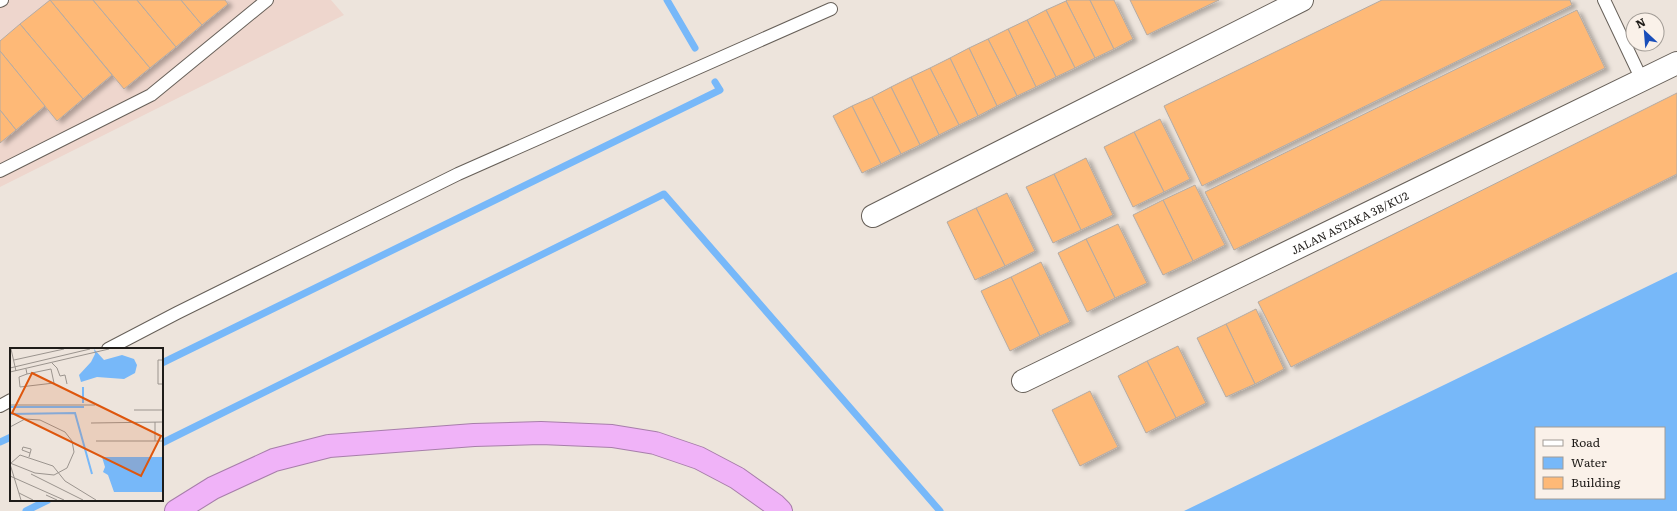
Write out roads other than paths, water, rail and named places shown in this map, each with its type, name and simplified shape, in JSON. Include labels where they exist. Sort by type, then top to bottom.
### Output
[{"type":"highway","points":[[176,511],[212,488],[274,460],[329,446],[474,435],[541,433],[612,436],[655,443],[699,458],[737,478],[775,505],[781,511]]},
{"type":"street","points":[[873,216],[1302,0]]},
{"type":"street","name":"JALAN ASTAKA 3B/KU2","points":[[1023,381],[1677,63]]},
{"type":"lane","points":[[0,171],[151,94],[267,0]]},
{"type":"lane","points":[[1604,0],[1642,80]]},
{"type":"lane","points":[[110,348],[458,174],[830,10]]},
{"type":"lane","points":[[0,406],[10,401]]},
{"type":"water","points":[[1677,272],[1677,511],[1184,511]]},
{"type":"waterway","points":[[667,0],[695,48]]},
{"type":"waterway","points":[[163,363],[720,90],[715,82]]},
{"type":"waterway","points":[[163,443],[664,194],[940,511]]},
{"type":"waterway","points":[[0,442],[10,437]]},
{"type":"waterway","points":[[26,511],[46,501]]}]
